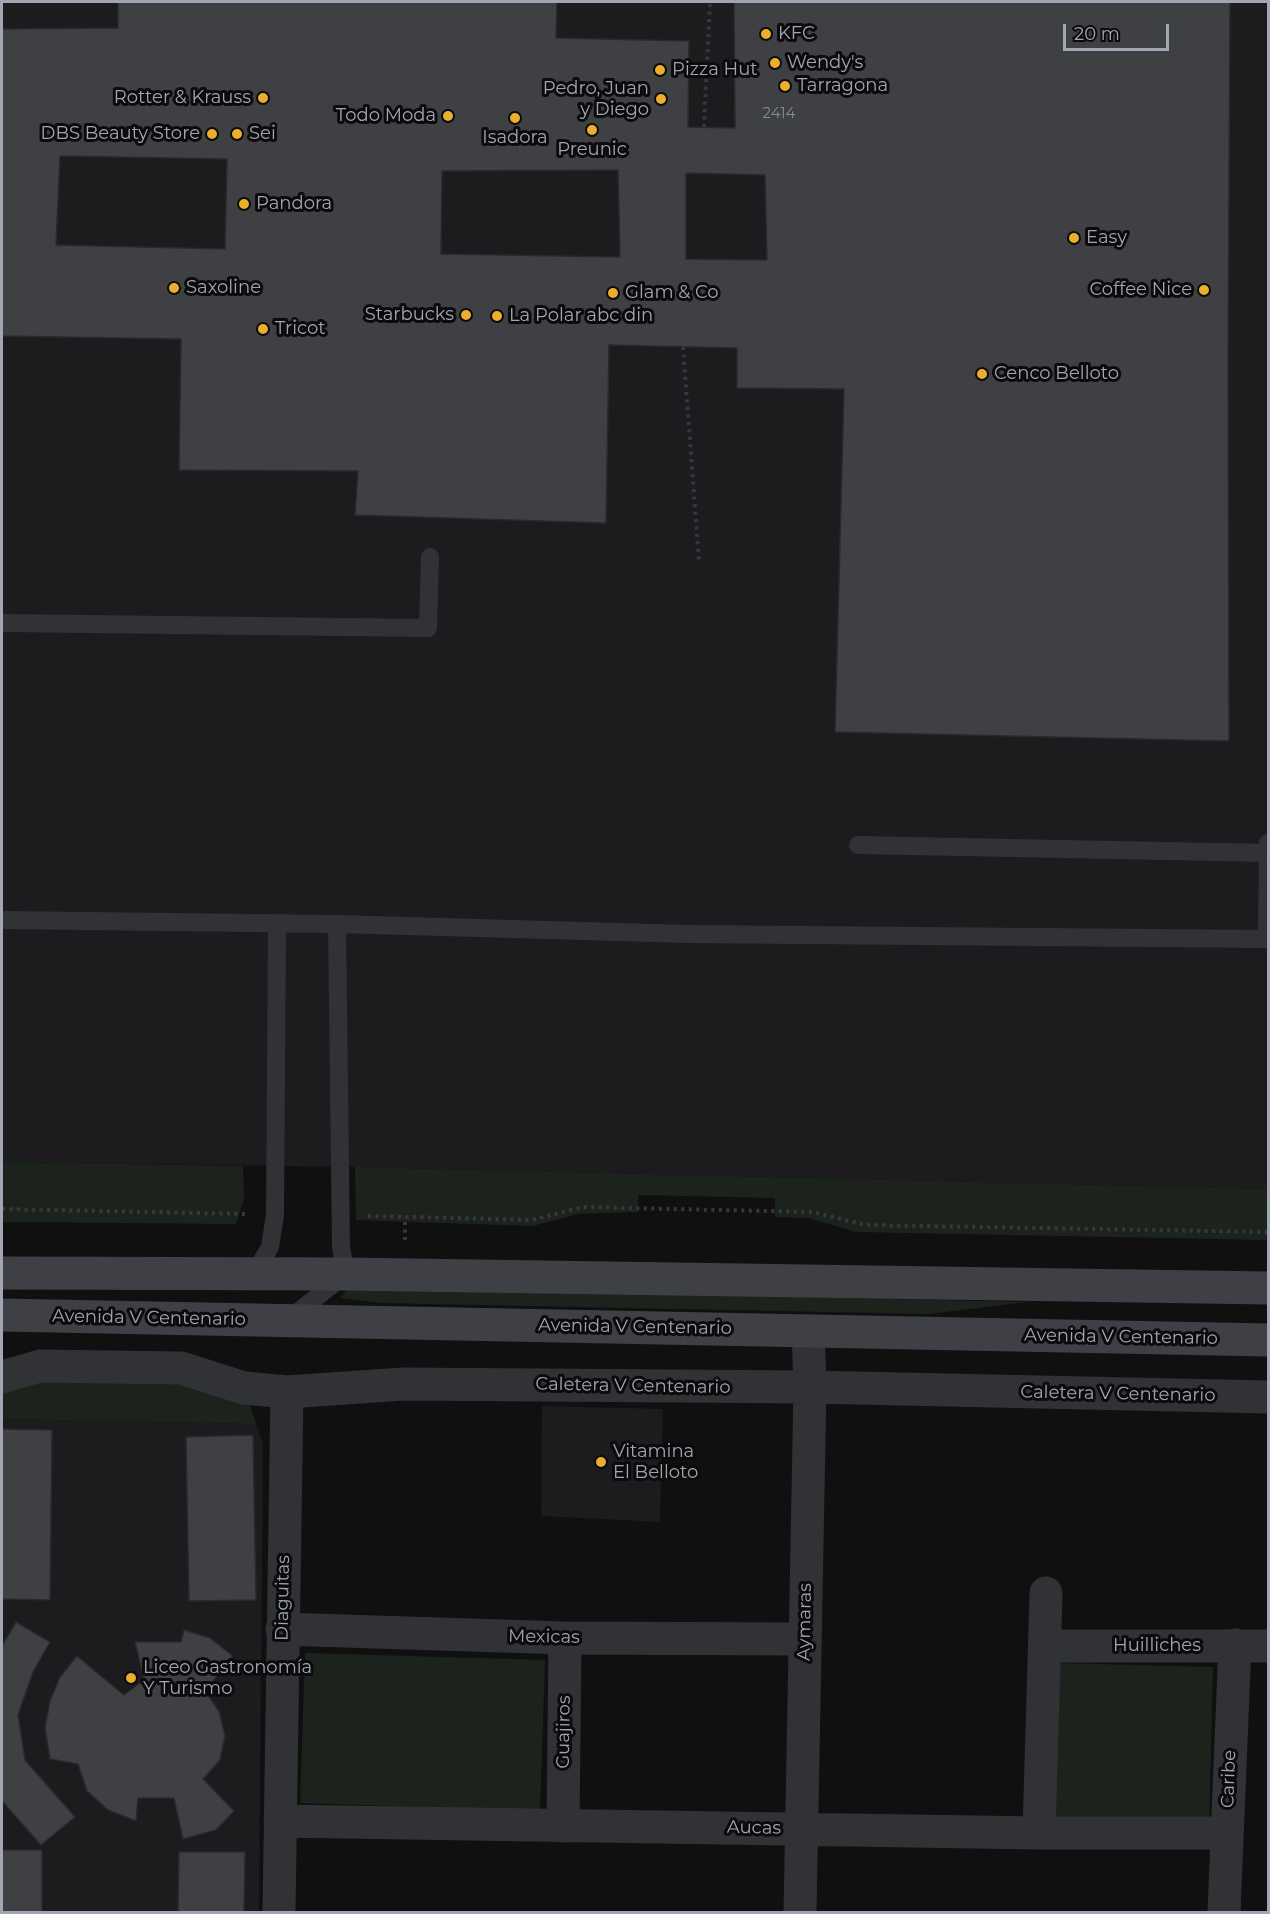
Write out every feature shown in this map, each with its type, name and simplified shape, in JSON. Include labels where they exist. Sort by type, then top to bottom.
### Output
[{"type":"main road","points":[[2,1273],[346,1274],[1269,1288]]},
{"type":"main road","name":"Avenida V Centenario","points":[[2,1315],[1269,1340]]},
{"type":"street","name":"Aymaras","points":[[800,1912],[810,1388],[808,1330]]},
{"type":"street","name":"Caletera V Centenario","points":[[2,1377],[40,1366],[181,1368],[244,1388],[287,1392],[403,1384],[810,1388],[1269,1397]]},
{"type":"street","name":"Diaguitas","points":[[279,1912],[287,1392]]},
{"type":"street","points":[[1040,1833],[1047,1593]]},
{"type":"street","name":"Mexicas","points":[[282,1629],[565,1638],[805,1639]]},
{"type":"street","name":"Guajiros","points":[[563,1826],[565,1638]]},
{"type":"street","name":"Caribe","points":[[1224,1912],[1235,1645]]},
{"type":"street","name":"Huilliches","points":[[1045,1646],[1269,1646]]},
{"type":"street","name":"Aucas","points":[[280,1821],[1040,1833],[1227,1833]]},
{"type":"lane","points":[[2,623],[428,628],[430,557]]},
{"type":"lane","points":[[2,920],[337,924],[688,934],[1268,939],[1269,843]]},
{"type":"lane","points":[[858,845],[1268,853]]},
{"type":"lane","points":[[288,1320],[346,1274],[341,1247],[340,1215],[337,924]]},
{"type":"lane","points":[[254,1275],[270,1247],[275,1215],[277,925]]},
{"type":"path","points":[[704,127],[710,2]]},
{"type":"path","points":[[683,347],[699,561]]},
{"type":"path","points":[[340,1215],[532,1220],[583,1207],[594,1207],[812,1212],[866,1225],[1269,1232]]},
{"type":"path","points":[[2,1209],[275,1215]]},
{"type":"shaded area","points":[[2,2],[1268,2],[1268,1189],[355,1167],[2,1162]]},
{"type":"shaded area","points":[[2,1162],[243,1166],[244,1199],[236,1224],[2,1222]]},
{"type":"shaded area","points":[[355,1167],[1268,1189],[1268,1240],[856,1232],[808,1218],[775,1217],[775,1198],[638,1195],[638,1212],[578,1214],[533,1226],[356,1220]]},
{"type":"shaded area","points":[[349,1287],[1027,1302],[929,1314],[381,1303],[340,1298]]},
{"type":"shaded area","points":[[33,1375],[187,1378],[247,1397],[256,1424],[2,1419],[2,1387]]},
{"type":"shaded area","name":"Vitamina El Belloto","points":[[542,1406],[663,1409],[660,1522],[541,1516]]},
{"type":"shaded area","name":"Liceo Gastronomía Y Turismo","points":[[2,1419],[256,1424],[263,1443],[259,1912],[2,1912]]},
{"type":"shaded area","points":[[305,1653],[545,1660],[540,1811],[300,1803]]},
{"type":"shaded area","points":[[1057,1663],[1213,1667],[1209,1826],[1050,1822]]},
{"type":"building","name":"Cenco Belloto","points":[[118,2],[557,2],[556,38],[689,41],[688,127],[735,128],[734,2],[1230,2],[1229,741],[835,732],[844,389],[737,388],[737,348],[609,345],[606,523],[355,515],[358,471],[179,470],[181,339],[2,336],[2,29],[118,28]],"holes":[[[60,156],[227,159],[225,249],[56,245]],[[618,170],[620,257],[441,254],[442,171]],[[686,173],[765,175],[767,260],[686,259]]]},
{"type":"building","points":[[2,1429],[52,1430],[50,1600],[2,1599]]},
{"type":"building","points":[[253,1435],[256,1600],[189,1601],[186,1437]]},
{"type":"building","points":[[16,1622],[50,1642],[33,1672],[18,1715],[25,1760],[75,1817],[41,1845],[2,1801],[2,1646]]},
{"type":"building","points":[[184,1630],[210,1638],[233,1656],[205,1691],[219,1711],[225,1736],[220,1760],[203,1779],[234,1811],[216,1830],[183,1839],[174,1798],[138,1798],[136,1821],[108,1810],[87,1791],[78,1764],[50,1759],[45,1728],[50,1701],[60,1677],[77,1656],[124,1695],[144,1680],[135,1642],[181,1642]]},
{"type":"building","points":[[2,1850],[42,1850],[42,1912],[2,1912]]},
{"type":"building","points":[[179,1852],[245,1852],[244,1912],[178,1912]]},
{"type":"place","name":"KFC","points":[[766,34]]},
{"type":"place","name":"Wendy's","points":[[775,63]]},
{"type":"place","name":"Pizza Hut","points":[[660,70]]},
{"type":"place","name":"Tarragona","points":[[785,86]]},
{"type":"place","name":"Rotter & Krauss","points":[[263,98]]},
{"type":"place","name":"Pedro, Juan y Diego","points":[[661,99]]},
{"type":"place","name":"Todo Moda","points":[[448,116]]},
{"type":"place","name":"Isadora","points":[[515,118]]},
{"type":"place","name":"Preunic","points":[[592,130]]},
{"type":"place","name":"DBS Beauty Store","points":[[212,134]]},
{"type":"place","name":"Sei","points":[[237,134]]},
{"type":"place","name":"Pandora","points":[[244,204]]},
{"type":"place","name":"Easy","points":[[1074,238]]},
{"type":"place","name":"Saxoline","points":[[174,288]]},
{"type":"place","name":"Coffee Nice","points":[[1204,290]]},
{"type":"place","name":"Glam & Co","points":[[613,293]]},
{"type":"place","name":"Starbucks","points":[[466,315]]},
{"type":"place","name":"La Polar abc din","points":[[497,316]]},
{"type":"place","name":"Tricot","points":[[263,329]]},
{"type":"place","name":"Cenco Belloto","points":[[982,374]]},
{"type":"place","name":"Vitamina El Belloto","points":[[601,1462]]},
{"type":"place","name":"Liceo Gastronomía Y Turismo","points":[[131,1678]]}]
